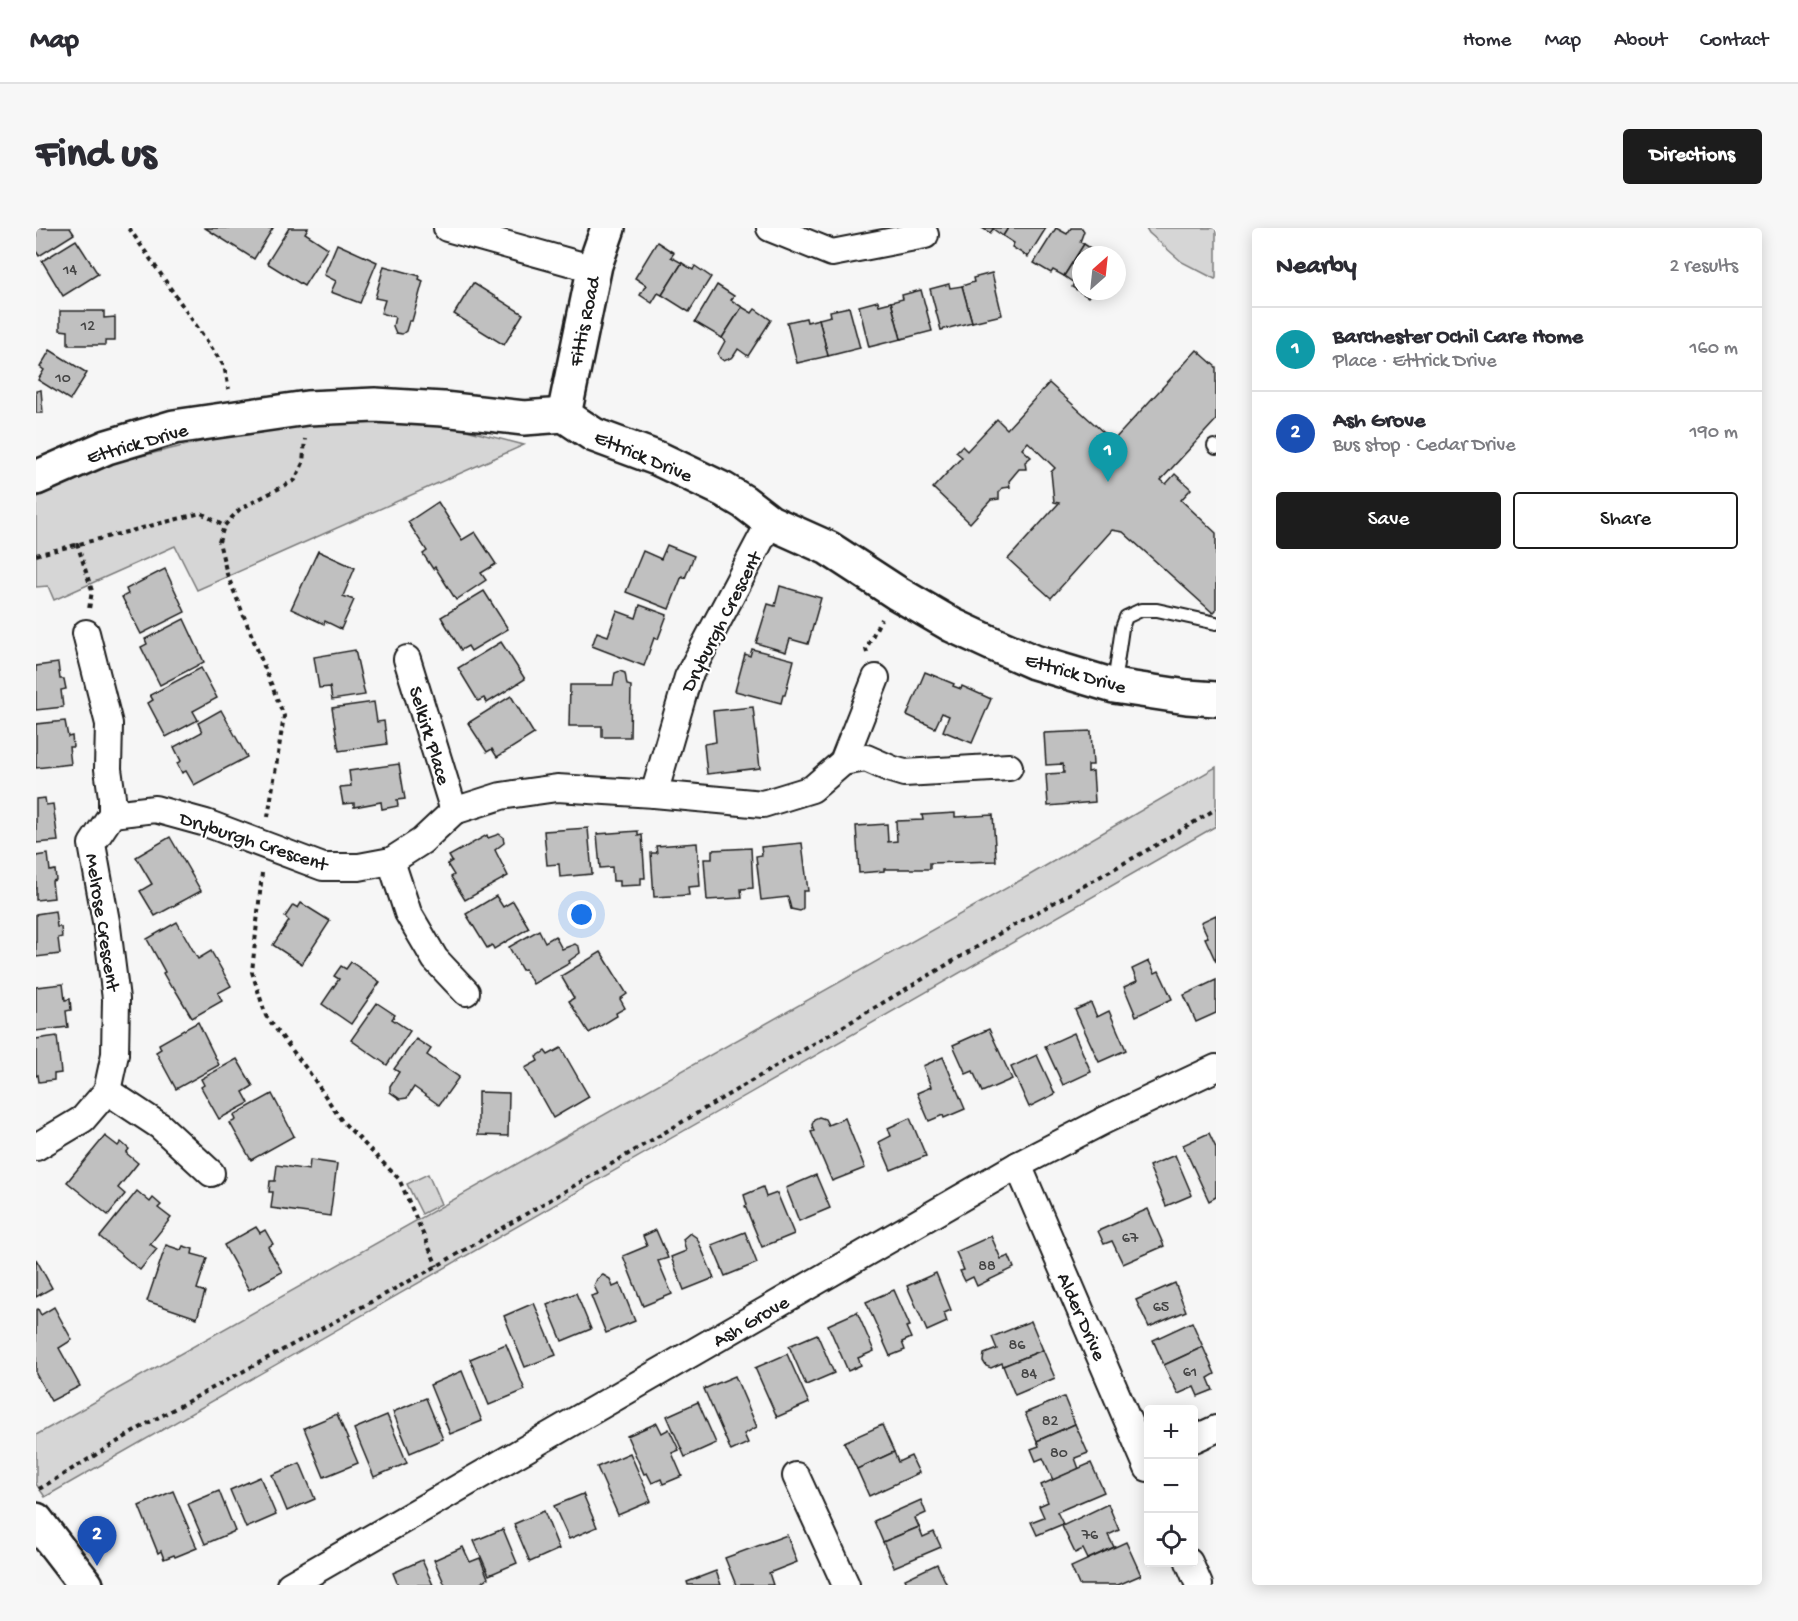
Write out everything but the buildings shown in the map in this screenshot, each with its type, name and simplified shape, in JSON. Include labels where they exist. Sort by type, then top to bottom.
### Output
[{"type":"street","points":[[447,228],[576,264],[594,272]]},
{"type":"street","name":"Fittis Road","points":[[564,415],[594,272],[608,228]]},
{"type":"street","points":[[770,228],[832,253],[925,235]]},
{"type":"street","name":"Ettrick Drive","points":[[36,477],[107,447],[174,427],[307,408],[375,405],[443,409],[524,418],[564,415],[594,435],[659,459],[724,490],[770,522],[828,548],[952,626],[1034,662],[1114,686],[1216,699]]},
{"type":"street","name":"Dryburgh Crescent","points":[[112,814],[155,809],[206,823],[323,867],[359,867],[391,861],[422,842],[454,811],[501,796],[557,788],[654,794],[688,678],[770,522]]},
{"type":"street","points":[[86,633],[109,724],[108,769],[112,814]]},
{"type":"street","name":"Selkirk Place","points":[[407,660],[454,811]]},
{"type":"street","points":[[654,794],[763,804],[812,789],[843,762],[876,678]]},
{"type":"street","points":[[843,762],[866,758],[904,773],[1010,767]]},
{"type":"street","name":"Melrose Crescent","points":[[36,1148],[83,1119],[107,1091],[115,1054],[116,999],[107,927],[92,844],[112,814]]},
{"type":"street","points":[[391,861],[408,913],[435,959],[465,992]]},
{"type":"street","name":"Ash Grove","points":[[290,1585],[1018,1166],[1105,1120],[1216,1068]]},
{"type":"street","points":[[107,1091],[160,1126],[211,1173]]},
{"type":"street","name":"Alder Drive","points":[[1018,1166],[1146,1459]]},
{"type":"street","points":[[1198,1437],[1216,1429]]},
{"type":"street","points":[[796,1476],[846,1585]]},
{"type":"street","points":[[36,1520],[86,1585]]},
{"type":"street","points":[[1191,1567],[1199,1585]]},
{"type":"lane","points":[[1114,686],[1122,628],[1126,617],[1141,610],[1157,610],[1216,623]]},
{"type":"path","points":[[129,228],[225,366],[236,419]]},
{"type":"path","points":[[36,555],[201,513],[224,526]]},
{"type":"path","points":[[77,543],[92,591],[86,633]]},
{"type":"path","points":[[876,678],[866,648],[897,593]]},
{"type":"path","points":[[36,1491],[150,1422],[447,1260],[1002,932],[1216,809]]},
{"type":"shaded area","points":[[1146,228],[1216,228],[1216,278],[1182,262]]},
{"type":"shaded area","points":[[287,421],[447,425],[524,445],[197,590],[175,546],[54,600],[48,586],[36,587],[36,498],[100,466]]},
{"type":"shaded area","points":[[1216,767],[1216,826],[45,1497],[36,1484],[36,1435],[1028,876]]},
{"type":"shaded area","points":[[428,1174],[441,1204],[422,1214],[407,1184]]},
{"type":"place","name":"Barchester Ochil Care Home","points":[[1108,482]]},
{"type":"place","name":"Ash Grove","points":[[97,1566]]}]
